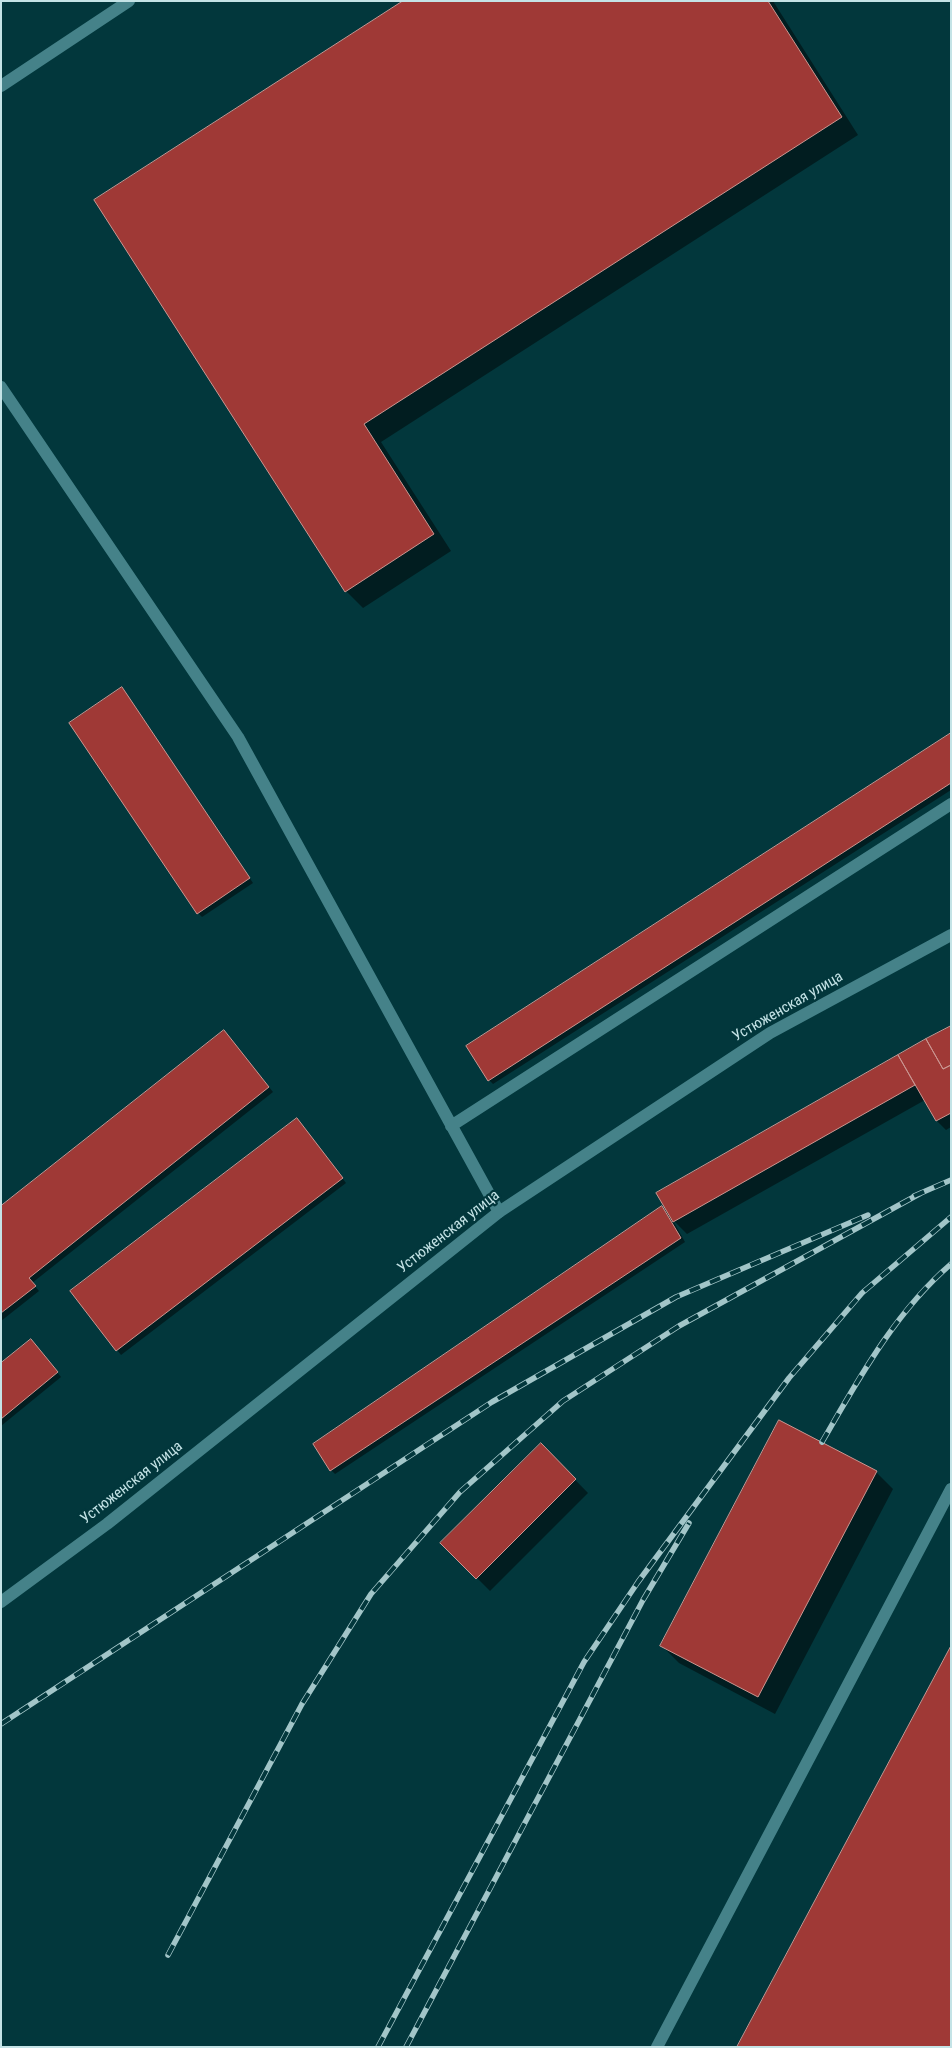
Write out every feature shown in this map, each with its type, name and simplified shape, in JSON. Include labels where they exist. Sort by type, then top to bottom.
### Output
[{"type":"main road","points":[[1,86],[129,1]]},
{"type":"main road","points":[[1,387],[238,737],[499,1212]]},
{"type":"main road","points":[[451,1126],[951,804]]},
{"type":"main road","name":"Устюженская улица","points":[[1,1602],[115,1518],[499,1212],[770,1033],[951,935]]},
{"type":"main road","points":[[657,2047],[951,1489]]},
{"type":"building","points":[[403,1],[768,1],[842,117],[364,424],[434,534],[345,592],[94,200]]},
{"type":"building","points":[[122,687],[250,878],[197,914],[69,723]]},
{"type":"building","points":[[951,733],[951,783],[488,1081],[466,1046]]},
{"type":"building","points":[[951,1026],[951,1065],[943,1069],[926,1039]]},
{"type":"building","points":[[224,1030],[269,1087],[29,1278],[36,1286],[1,1313],[1,1206]]},
{"type":"building","points":[[926,1039],[943,1069],[951,1065],[951,1113],[936,1121],[898,1055]]},
{"type":"building","points":[[898,1055],[915,1085],[673,1222],[656,1193]]},
{"type":"building","points":[[297,1118],[343,1178],[116,1351],[70,1291]]},
{"type":"building","points":[[662,1206],[681,1238],[330,1471],[313,1444]]},
{"type":"building","points":[[31,1339],[58,1372],[1,1419],[1,1363]]},
{"type":"building","points":[[779,1420],[877,1471],[758,1697],[660,1646]]},
{"type":"building","points":[[541,1443],[576,1479],[476,1579],[440,1543]]},
{"type":"building","points":[[951,1646],[951,2047],[737,2047]]},
{"type":"railway","points":[[914,1196],[951,1180]]},
{"type":"railway","points":[[168,1955],[302,1704],[371,1594],[460,1492],[563,1401],[679,1326],[921,1193]]},
{"type":"railway","points":[[1,1724],[492,1402],[676,1297],[868,1215]]},
{"type":"railway","points":[[378,2047],[584,1662],[638,1582],[789,1378],[862,1293],[951,1217]]},
{"type":"railway","points":[[822,1442],[864,1371],[895,1325],[912,1303],[951,1264]]},
{"type":"railway","points":[[406,2047],[643,1600],[689,1523]]}]
